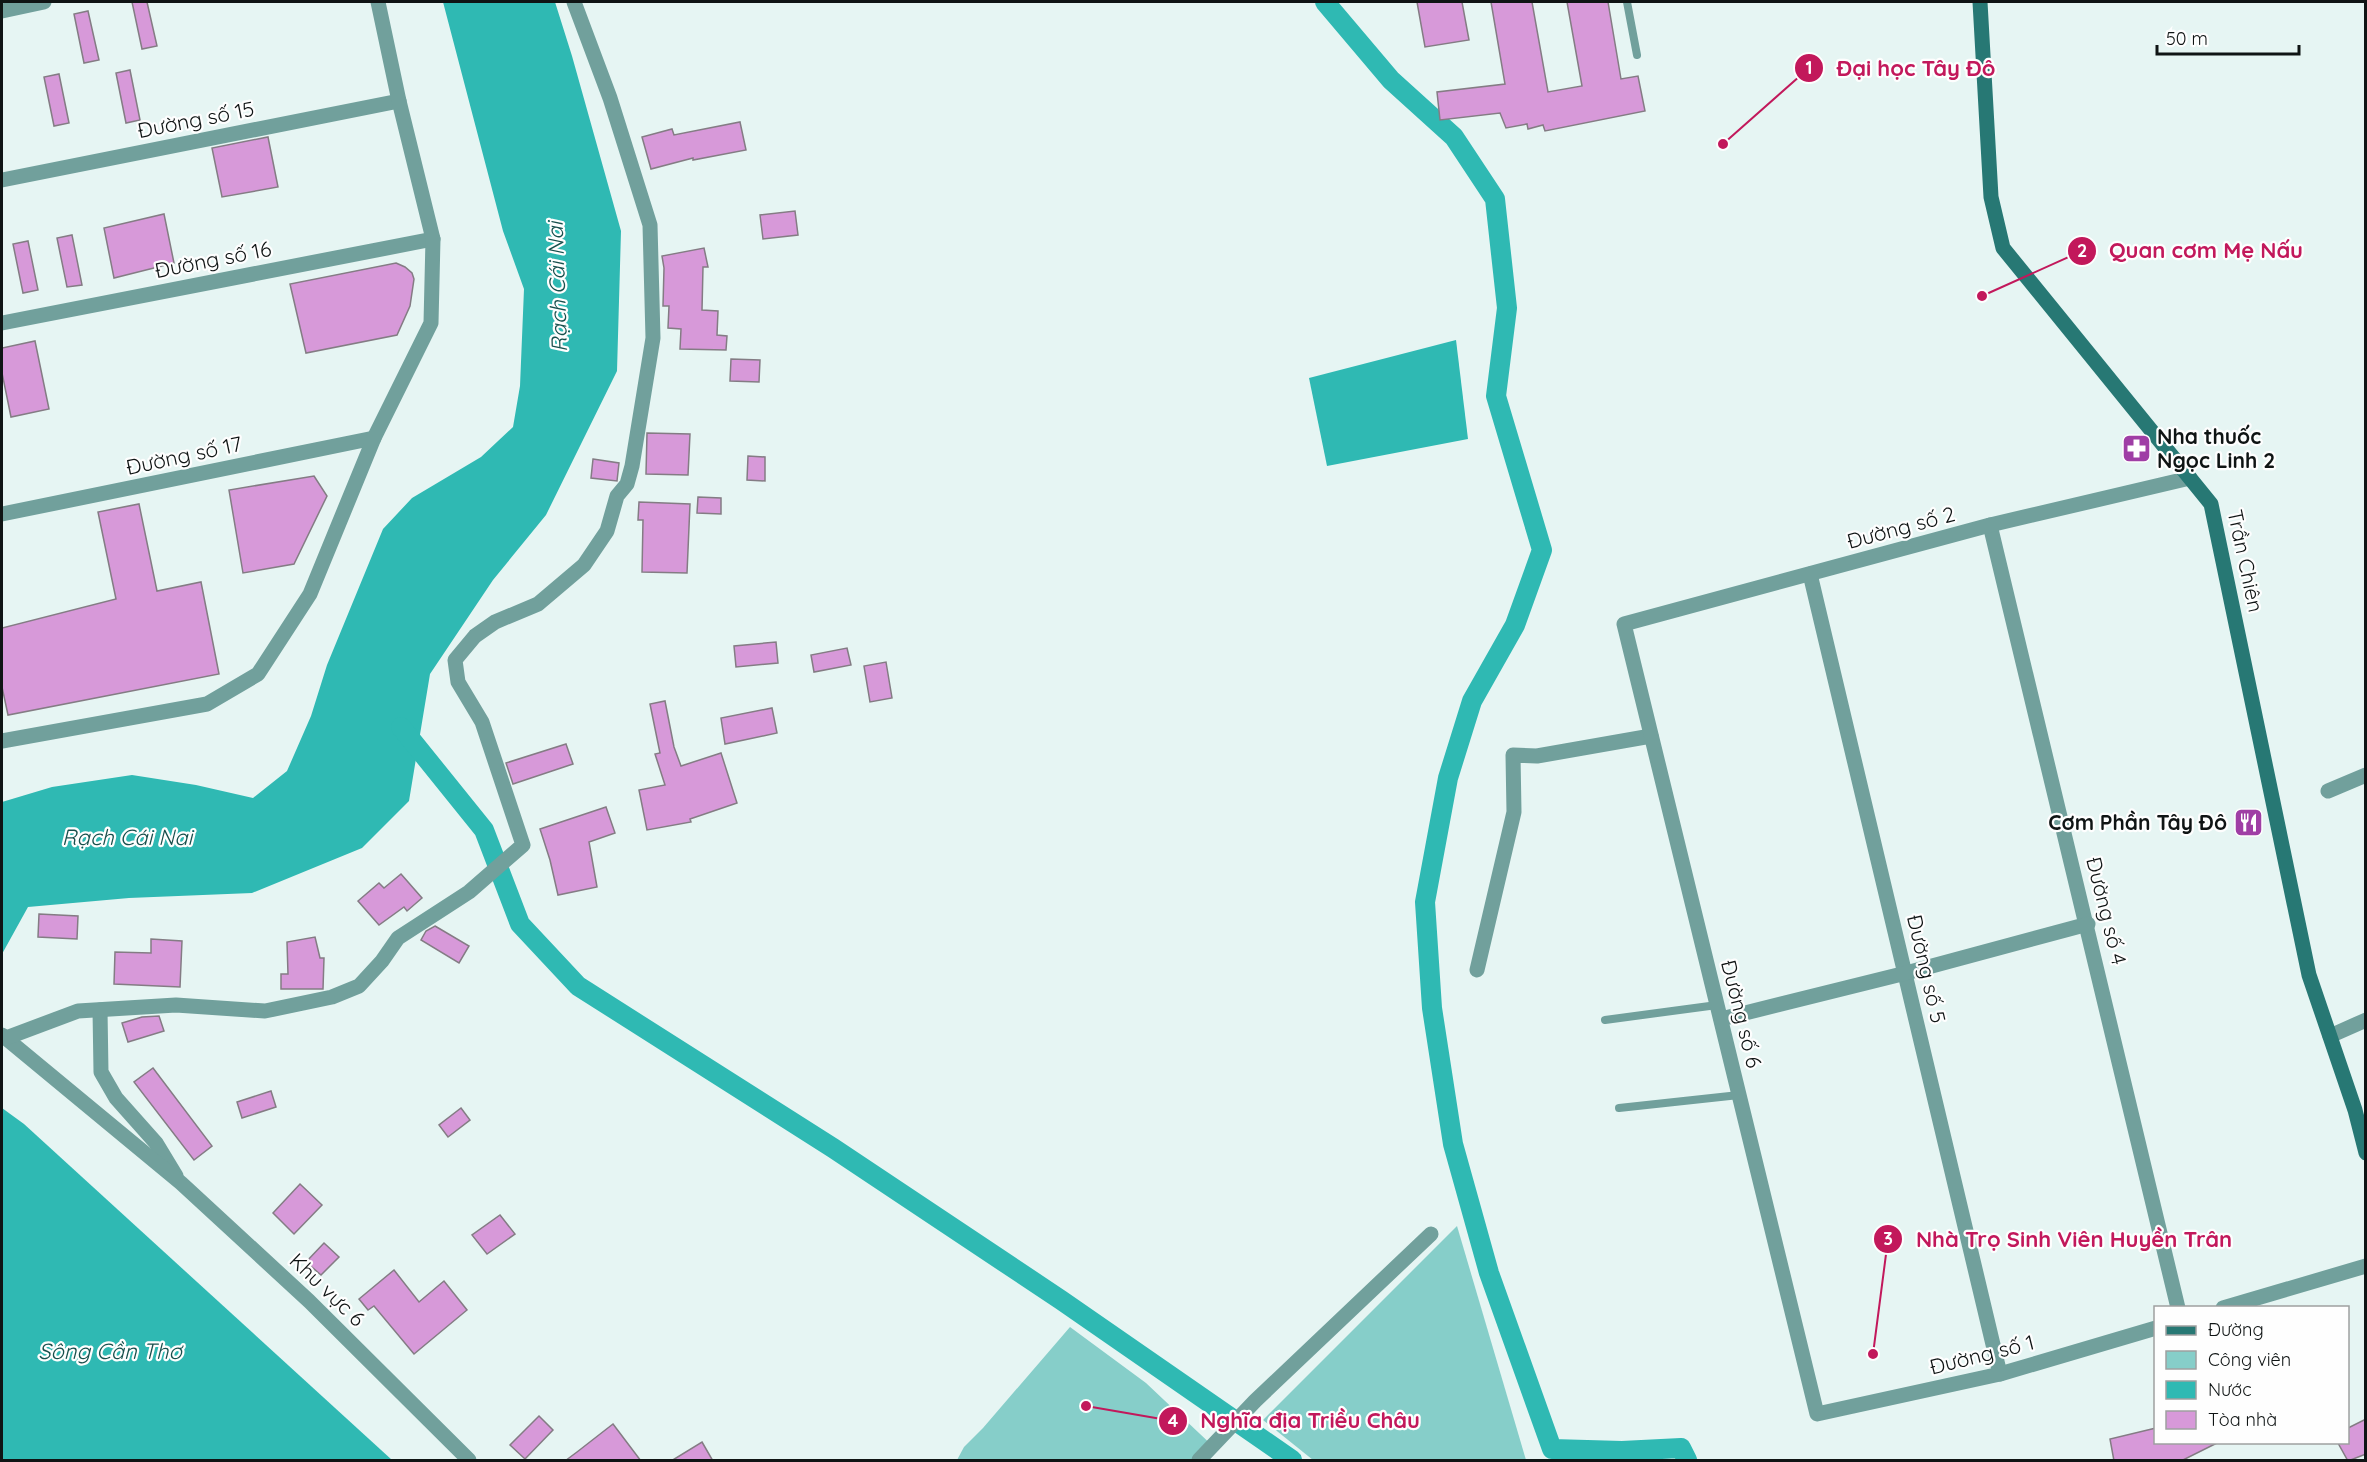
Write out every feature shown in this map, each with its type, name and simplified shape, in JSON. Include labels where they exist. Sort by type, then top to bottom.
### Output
[{"type":"street","points":[[2,10],[44,2]]},
{"type":"street","points":[[2,741],[207,704],[258,674],[310,594],[374,438],[431,323],[433,239],[399,101],[378,2]]},
{"type":"street","points":[[4,1036],[78,1011],[176,1005],[265,1011],[332,997],[359,986],[382,961],[398,938],[469,892],[523,845],[482,722],[458,682],[455,660],[475,636],[495,622],[538,604],[584,565],[607,531],[617,496],[627,484],[632,466],[653,338],[650,225],[610,98],[574,2]]},
{"type":"street","name":"Trần Chiên","points":[[1980,2],[1991,197],[2003,248],[2211,504],[2309,975],[2355,1110],[2366,1153]]},
{"type":"street","name":"Đường số 15","points":[[2,180],[399,101]]},
{"type":"street","name":"Đường số 16","points":[[2,323],[433,239]]},
{"type":"street","name":"Đường số 17","points":[[2,514],[374,438]]},
{"type":"street","name":"Đường số 2","points":[[1624,624],[1990,525],[2190,478]]},
{"type":"street","name":"Đường số 4","points":[[1990,525],[2088,924],[2178,1306]]},
{"type":"street","name":"Đường số 5","points":[[1810,574],[2000,1374]]},
{"type":"street","name":"Đường số 6","points":[[1624,624],[1817,1414]]},
{"type":"street","points":[[1477,970],[1514,812],[1513,755],[1537,756],[1652,736]]},
{"type":"street","points":[[2328,791],[2366,775]]},
{"type":"street","points":[[1719,1012],[1906,973],[2088,924]]},
{"type":"street","points":[[100,1010],[101,1072],[116,1098],[156,1143],[181,1183]]},
{"type":"street","points":[[2330,1036],[2366,1020]]},
{"type":"street","name":"Khu vực 6","points":[[4,1036],[181,1183],[309,1301],[468,1461]]},
{"type":"street","points":[[1199,1461],[1243,1413],[1431,1234]]},
{"type":"street","points":[[2230,1306],[2366,1266]]},
{"type":"street","name":"Đường số 1","points":[[1817,1414],[2000,1374],[2154,1329]]},
{"type":"lane","points":[[1627,2],[1637,55]]},
{"type":"lane","points":[[1605,1020],[1719,1012]]},
{"type":"lane","points":[[1619,1108],[1739,1095]]},
{"type":"green space","points":[[1457,1226],[1526,1460],[1313,1460],[1263,1420]]},
{"type":"green space","points":[[1070,1327],[1146,1383],[1217,1450],[1207,1460],[957,1460],[964,1447]]},
{"type":"water","name":"Rạch Cái Nai","points":[[443,2],[555,2],[621,231],[617,371],[546,515],[493,580],[430,674],[409,801],[362,848],[252,893],[129,898],[28,907],[2,954],[2,802],[52,787],[132,775],[196,785],[253,798],[287,771],[311,716],[327,665],[383,529],[412,498],[481,457],[513,427],[520,386],[524,289],[503,231]]},
{"type":"water","points":[[1456,340],[1468,439],[1327,466],[1309,378]]},
{"type":"water","name":"Sông Cần Thơ","points":[[2,1108],[24,1124],[392,1460],[2,1460]]},
{"type":"building","points":[[132,2],[147,2],[157,46],[142,49]]},
{"type":"building","points":[[1417,2],[1462,2],[1469,40],[1425,47]]},
{"type":"building","points":[[1491,2],[1532,2],[1548,92],[1582,86],[1567,2],[1608,2],[1621,79],[1638,76],[1645,111],[1545,131],[1543,125],[1528,129],[1527,124],[1506,128],[1500,113],[1440,120],[1437,92],[1505,84]]},
{"type":"building","points":[[88,11],[99,60],[84,63],[74,14]]},
{"type":"building","points":[[130,70],[140,120],[126,123],[116,73]]},
{"type":"building","points":[[59,74],[69,123],[54,126],[44,77]]},
{"type":"building","points":[[740,122],[746,150],[693,160],[693,158],[651,169],[642,137],[672,129],[674,135]]},
{"type":"building","points":[[268,137],[278,187],[222,197],[212,148]]},
{"type":"building","points":[[795,211],[798,235],[763,239],[760,215]]},
{"type":"building","points":[[164,214],[174,263],[114,278],[104,228]]},
{"type":"building","points":[[72,235],[82,285],[67,287],[57,238]]},
{"type":"building","points":[[28,241],[38,290],[23,293],[13,244]]},
{"type":"building","points":[[704,248],[708,267],[703,267],[702,310],[718,311],[717,335],[727,336],[726,350],[680,349],[681,329],[668,328],[669,306],[663,306],[662,256]]},
{"type":"building","points":[[396,263],[412,273],[414,279],[410,306],[397,335],[306,353],[290,284]]},
{"type":"building","points":[[35,341],[49,409],[11,417],[2,373],[2,348]]},
{"type":"building","points":[[731,359],[760,360],[759,382],[730,381]]},
{"type":"building","points":[[647,433],[690,434],[688,475],[646,474]]},
{"type":"building","points":[[748,456],[765,457],[765,481],[747,480]]},
{"type":"building","points":[[593,459],[619,463],[617,481],[591,478]]},
{"type":"building","points":[[314,476],[327,496],[294,564],[243,573],[229,490]]},
{"type":"building","points":[[698,497],[721,498],[721,514],[697,513]]},
{"type":"building","points":[[639,502],[690,504],[687,573],[642,572],[643,520],[638,520]]},
{"type":"building","points":[[139,504],[157,591],[201,582],[219,674],[8,715],[2,687],[2,628],[116,599],[98,512]]},
{"type":"building","points":[[776,642],[778,663],[736,667],[734,646]]},
{"type":"building","points":[[847,648],[851,665],[814,672],[811,655]]},
{"type":"building","points":[[886,662],[892,698],[870,702],[864,666]]},
{"type":"building","points":[[665,701],[674,747],[681,766],[721,753],[737,803],[690,819],[691,822],[647,830],[639,790],[665,785],[655,754],[660,753],[650,704]]},
{"type":"building","points":[[772,708],[777,733],[725,744],[721,718]]},
{"type":"building","points":[[566,744],[573,764],[513,784],[506,763]]},
{"type":"building","points":[[606,807],[615,833],[589,842],[597,887],[558,895],[540,829]]},
{"type":"building","points":[[401,874],[422,898],[407,911],[404,907],[379,925],[358,901],[379,883],[384,888]]},
{"type":"building","points":[[39,914],[78,916],[77,939],[38,937]]},
{"type":"building","points":[[435,926],[469,946],[459,963],[421,940],[426,931]]},
{"type":"building","points":[[315,937],[320,958],[324,958],[323,989],[281,989],[281,974],[288,974],[287,942]]},
{"type":"building","points":[[151,939],[182,941],[180,987],[114,984],[115,952],[151,953]]},
{"type":"building","points":[[159,1016],[164,1031],[128,1042],[122,1023],[142,1017]]},
{"type":"building","points":[[153,1068],[212,1146],[194,1160],[134,1082]]},
{"type":"building","points":[[271,1091],[276,1107],[242,1118],[237,1102]]},
{"type":"building","points":[[461,1108],[470,1120],[448,1137],[439,1125]]},
{"type":"building","points":[[300,1184],[322,1205],[294,1234],[273,1213]]},
{"type":"building","points":[[500,1215],[515,1234],[487,1254],[472,1235]]},
{"type":"building","points":[[324,1243],[339,1257],[321,1275],[306,1262]]},
{"type":"building","points":[[394,1270],[419,1302],[444,1281],[467,1310],[414,1354],[374,1306],[368,1310],[359,1299]]},
{"type":"building","points":[[539,1416],[553,1430],[525,1459],[510,1445]]},
{"type":"building","points":[[2366,1419],[2366,1454],[2348,1461],[2339,1444],[2349,1444],[2349,1428]]},
{"type":"building","points":[[613,1424],[641,1461],[565,1461],[577,1452]]},
{"type":"building","points":[[2154,1428],[2154,1444],[2215,1444],[2181,1461],[2114,1461],[2110,1439]]},
{"type":"building","points":[[702,1442],[713,1461],[671,1461]]},
{"type":"waterway","points":[[1325,2],[1391,80],[1454,137],[1495,199],[1507,308],[1496,396],[1542,550],[1515,625],[1472,701],[1448,778],[1425,902],[1432,1008],[1453,1144],[1489,1273],[1552,1449],[1622,1451],[1681,1448],[1687,1460]]},
{"type":"waterway","points":[[401,727],[484,830],[520,924],[578,986],[833,1148],[1061,1300],[1292,1460]]},
{"type":"place","name":"Đại học Tây Đô","points":[[1723,144]]},
{"type":"place","name":"Quan cơm Mẹ Nấu","points":[[1982,296]]},
{"type":"place","name":"Nha thuốc Ngọc Linh 2","points":[[2136,449]]},
{"type":"place","name":"Cơm Phần Tây Đô","points":[[2248,823]]},
{"type":"place","name":"Nhà Trọ Sinh Viên Huyền Trân","points":[[1873,1354]]},
{"type":"place","name":"Nghĩa địa Triều Châu","points":[[1086,1406]]}]
